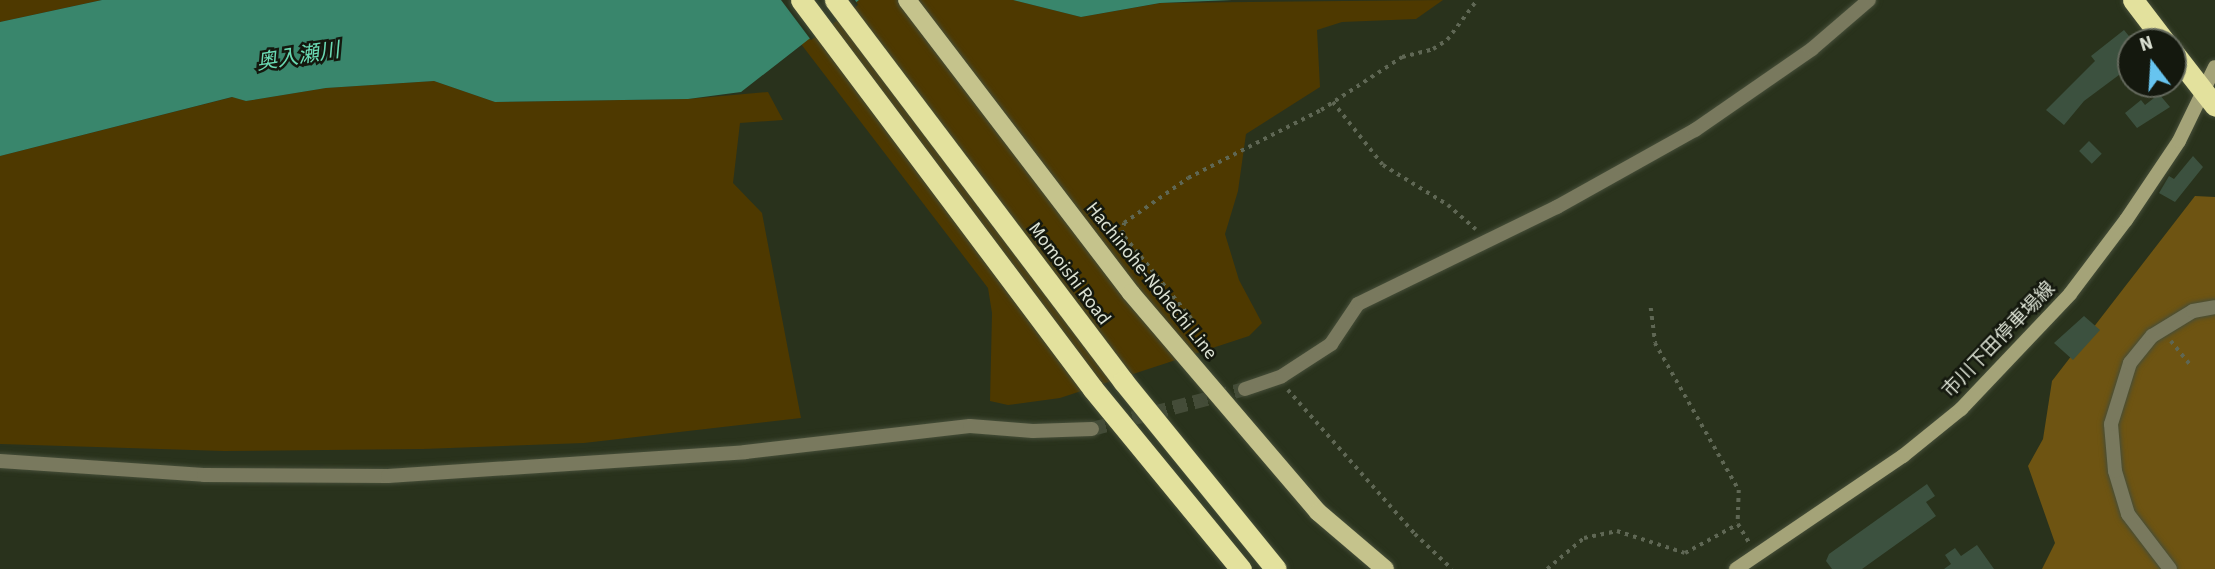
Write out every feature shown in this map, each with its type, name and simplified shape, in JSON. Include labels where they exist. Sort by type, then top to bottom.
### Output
[{"type":"highway","points":[[801,0],[1093,389],[1241,569]]},
{"type":"highway","name":"Momoishi Road","points":[[835,0],[1123,381],[1276,569]]},
{"type":"highway","points":[[2133,0],[2154,28]]},
{"type":"highway","points":[[2187,70],[2210,100]]},
{"type":"main road","name":"Hachinohe-Nohechi Line","points":[[907,0],[1084,234],[1191,364],[1318,512],[1385,569]]},
{"type":"main road","name":"市川下田停車場線","points":[[1736,569],[1903,456],[1961,410],[2070,294],[2126,220],[2210,100],[2215,67]]},
{"type":"street","points":[[1245,389],[1282,376],[1331,344],[1358,304],[1489,241],[1695,130],[1812,49],[1868,0]]},
{"type":"street","points":[[2170,569],[2128,514],[2115,471],[2110,424],[2130,363],[2161,328],[2193,311],[2215,307]]},
{"type":"street","points":[[0,461],[204,475],[388,476],[745,452],[970,426],[1033,431],[1093,429]]},
{"type":"path","points":[[1191,319],[1122,234],[1124,223],[1188,178],[1333,102],[1402,57],[1433,49],[1447,40],[1477,0]]},
{"type":"path","points":[[1333,102],[1384,165],[1448,205],[1489,241]]},
{"type":"path","points":[[1651,308],[1655,343],[1739,491],[1738,524],[1757,555]]},
{"type":"path","points":[[2161,328],[2191,366]]},
{"type":"path","points":[[1282,376],[1300,409],[1452,569]]},
{"type":"path","points":[[1547,569],[1569,547],[1601,533],[1637,534],[1685,553],[1738,524]]},
{"type":"shaded area","points":[[0,0],[102,0],[0,22]]},
{"type":"shaded area","points":[[859,0],[1013,0],[1081,17],[1161,3],[1443,0],[1416,19],[1342,22],[1317,30],[1320,87],[1246,134],[1238,191],[1225,234],[1239,280],[1262,323],[1249,336],[1060,398],[1008,405],[990,401],[992,313],[988,288],[801,44]]},
{"type":"shaded area","points":[[434,81],[495,102],[688,99],[768,92],[783,120],[740,123],[733,183],[762,213],[801,418],[584,443],[423,449],[224,451],[0,444],[0,156],[233,97],[246,101],[326,88]]},
{"type":"shaded area","points":[[2195,196],[2215,197],[2215,569],[2042,569],[2055,543],[2028,466],[2043,439],[2052,381]]},
{"type":"water","name":"奥入瀬川","points":[[102,0],[859,0],[741,92],[688,99],[495,102],[434,81],[326,88],[246,101],[232,97],[0,156],[0,22]]},
{"type":"water","points":[[1013,0],[1232,0],[1160,3],[1081,17]]},
{"type":"pier","points":[[781,0],[855,0],[858,5],[811,40]]},
{"type":"building","points":[[2117,36],[2117,76],[2084,101],[2064,125],[2046,110],[2095,61],[2091,56]]},
{"type":"building","points":[[2154,98],[2162,98],[2170,107],[2137,128],[2125,113],[2141,100],[2145,105]]},
{"type":"building","points":[[2089,141],[2102,154],[2092,164],[2079,151]]},
{"type":"building","points":[[2193,156],[2203,167],[2175,202],[2159,193],[2169,176],[2174,179]]},
{"type":"building","points":[[2084,316],[2100,330],[2073,360],[2054,343]]},
{"type":"building","points":[[1927,484],[1935,496],[1926,502],[1936,516],[1862,569],[1832,569],[1826,561],[1829,554]]},
{"type":"building","points":[[1977,545],[1994,569],[1944,569],[1951,564],[1945,555],[1955,548],[1961,556]]},
{"type":"tunnel","points":[[1092,429],[1245,389]]}]
